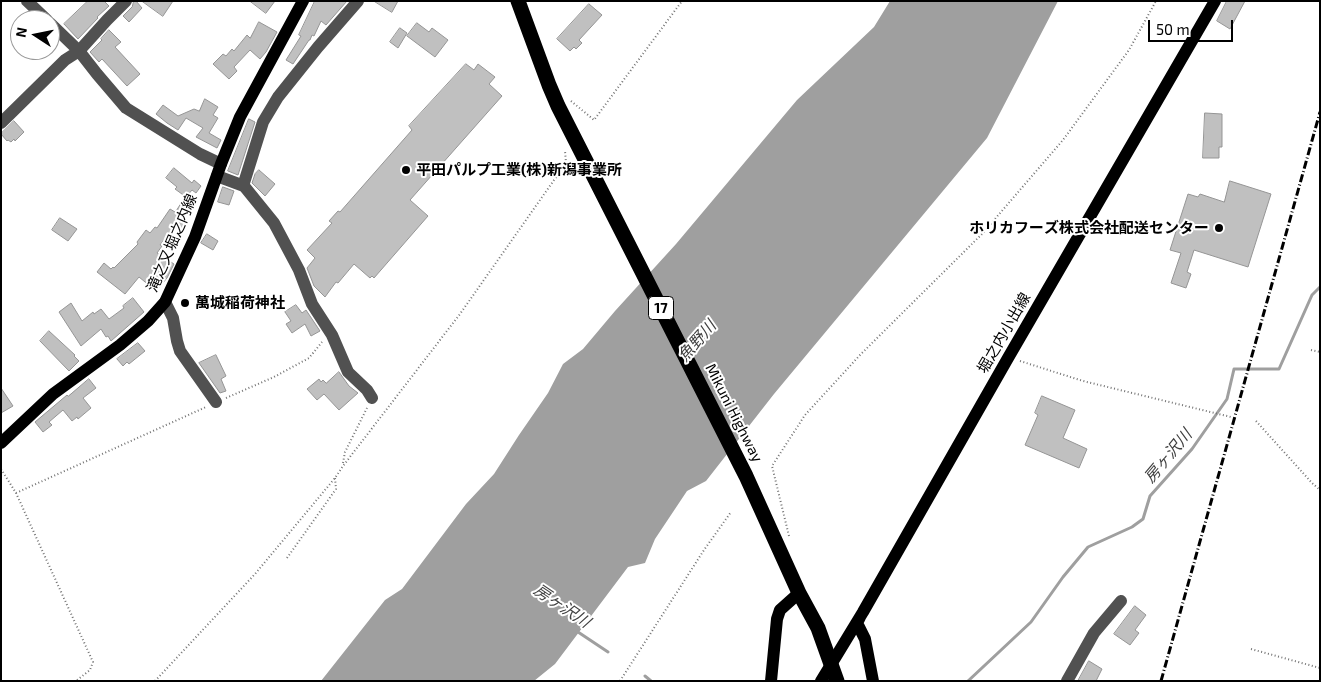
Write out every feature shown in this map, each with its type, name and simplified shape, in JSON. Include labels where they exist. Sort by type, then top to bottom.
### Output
[{"type":"highway","name":"Mikuni Highway","points":[[518,1],[558,106],[569,142],[746,476],[799,593],[818,628],[837,680]]},
{"type":"main road","name":"滝之又堀之内線","points":[[1,443],[53,394],[120,346],[148,321],[165,302],[195,237],[240,117],[303,1]]},
{"type":"main road","name":"堀之内小出線","points":[[821,681],[857,623],[1008,358],[1216,1]]},
{"type":"main road","points":[[771,681],[777,619],[780,610],[799,593]]},
{"type":"main road","points":[[857,623],[865,639],[873,681]]},
{"type":"street","points":[[27,1],[36,10]]},
{"type":"street","points":[[1,123],[65,60],[79,51],[126,1]]},
{"type":"street","points":[[243,186],[263,122],[278,97],[358,1]]},
{"type":"street","points":[[60,33],[79,51],[126,108],[200,154],[243,186],[274,224],[299,270],[312,304],[332,335],[348,372],[367,390],[372,398]]},
{"type":"street","points":[[165,302],[174,318],[180,351],[216,402]]},
{"type":"street","points":[[1067,681],[1094,633],[1121,601]]},
{"type":"path","points":[[558,106],[566,96],[594,120],[682,1]]},
{"type":"path","points":[[790,542],[772,466],[805,415],[860,355],[982,234],[1062,140],[1129,50],[1156,1]]},
{"type":"path","points":[[154,681],[255,574],[335,478],[460,314],[566,163],[566,151],[569,142]]},
{"type":"path","points":[[16,493],[274,377],[309,358],[323,341],[332,335]]},
{"type":"path","points":[[1311,350],[1320,352]]},
{"type":"path","points":[[1008,358],[1083,381],[1231,417]]},
{"type":"path","points":[[343,466],[345,452],[372,398]]},
{"type":"path","points":[[1256,422],[1320,490]]},
{"type":"path","points":[[1,469],[16,493],[93,662],[90,670],[76,681]]},
{"type":"path","points":[[287,558],[336,489],[335,478]]},
{"type":"path","points":[[620,681],[704,550],[731,512]]},
{"type":"path","points":[[1251,650],[1320,668]]},
{"type":"water","name":"魚野川","points":[[890,1],[1058,1],[987,138],[774,394],[706,481],[687,491],[655,539],[645,563],[628,567],[555,664],[534,681],[321,681],[385,600],[402,589],[466,504],[494,474],[548,393],[563,364],[583,349],[676,244],[797,100],[874,27]]},
{"type":"building","points":[[88,1],[104,1],[109,6],[78,39],[64,24]]},
{"type":"building","points":[[134,1],[142,8],[129,22],[123,16],[132,7]]},
{"type":"building","points":[[142,1],[173,1],[163,16]]},
{"type":"building","points":[[250,1],[275,1],[266,13]]},
{"type":"building","points":[[315,1],[347,1],[326,25],[321,21],[314,36],[312,35],[293,64],[286,60],[301,36],[299,35]]},
{"type":"building","points":[[374,1],[398,1],[392,12]]},
{"type":"building","points":[[1227,1],[1245,1],[1230,29],[1217,21]]},
{"type":"building","points":[[589,4],[602,15],[579,40],[582,43],[576,49],[574,47],[570,51],[557,39]]},
{"type":"building","points":[[259,22],[277,32],[260,59],[250,50],[234,67],[237,71],[229,79],[213,64],[223,54],[226,56],[232,49],[234,51],[247,35],[250,38]]},
{"type":"building","points":[[417,23],[429,32],[432,28],[448,40],[435,57],[407,36]]},
{"type":"building","points":[[400,28],[407,33],[398,48],[390,42]]},
{"type":"building","points":[[109,30],[121,42],[115,47],[140,74],[127,86],[102,59],[99,62],[90,52]]},
{"type":"building","name":"平田パルプ工業(株)新潟事業所","points":[[466,64],[474,70],[478,64],[495,77],[489,84],[502,96],[410,200],[428,216],[374,278],[372,276],[370,278],[354,264],[338,283],[336,282],[325,297],[314,286],[307,268],[315,258],[307,250],[332,223],[329,221],[338,211],[340,212],[412,130],[409,126]]},
{"type":"building","points":[[205,99],[218,107],[213,115],[218,118],[209,133],[221,140],[217,148],[196,137],[203,128],[186,118],[178,130],[156,114],[163,105],[178,116],[194,109],[199,111]]},
{"type":"building","points":[[1205,113],[1222,114],[1222,147],[1219,147],[1219,158],[1203,158]]},
{"type":"building","points":[[249,119],[255,122],[238,175],[228,171]]},
{"type":"building","points":[[14,121],[24,132],[15,141],[14,139],[11,142],[7,141],[1,134]]},
{"type":"building","points":[[174,168],[192,183],[194,180],[201,186],[196,193],[192,190],[186,197],[175,189],[177,187],[166,178]]},
{"type":"building","points":[[259,170],[275,184],[265,196],[252,183],[255,174]]},
{"type":"building","name":"ホリカフーズ株式会社配送センター","points":[[1230,181],[1271,194],[1248,267],[1194,250],[1187,272],[1191,274],[1186,288],[1171,283],[1181,253],[1170,250],[1188,194],[1198,197],[1200,194],[1224,202]]},
{"type":"building","points":[[223,187],[234,191],[229,205],[218,202]]},
{"type":"building","points":[[181,204],[188,209],[182,217],[187,220],[180,231],[174,226],[160,245],[162,246],[157,253],[174,264],[167,278],[156,291],[139,277],[125,294],[97,272],[104,263],[111,269],[114,268],[138,244],[137,242],[146,230],[150,233],[155,227],[157,228],[170,209],[175,212]]},
{"type":"building","points":[[60,218],[77,229],[68,241],[52,230]]},
{"type":"building","points":[[207,234],[218,241],[213,250],[201,243]]},
{"type":"building","points":[[133,298],[144,312],[111,341],[101,329],[81,346],[59,312],[71,303],[82,321],[93,312],[94,314],[101,309],[109,319],[124,308],[123,306]]},
{"type":"building","points":[[296,305],[302,313],[306,310],[320,331],[311,336],[305,324],[292,333],[286,324],[291,321],[285,312]]},
{"type":"building","points":[[49,331],[79,361],[69,371],[40,341]]},
{"type":"building","points":[[138,343],[145,351],[129,364],[127,362],[123,366],[117,359]]},
{"type":"building","points":[[216,355],[226,376],[221,379],[226,391],[220,393],[199,363]]},
{"type":"building","points":[[339,372],[349,386],[358,393],[339,410],[324,394],[317,400],[307,389],[319,379],[321,382],[323,380],[326,383]]},
{"type":"building","points":[[89,379],[96,388],[83,398],[91,408],[78,419],[77,417],[72,421],[63,410],[49,422],[52,425],[43,432],[35,422]]},
{"type":"building","points":[[1,388],[13,406],[1,413]]},
{"type":"building","points":[[1042,396],[1075,410],[1063,438],[1087,449],[1079,468],[1025,445],[1038,415],[1035,413]]},
{"type":"building","points":[[1135,606],[1146,615],[1135,630],[1139,633],[1130,645],[1114,634]]},
{"type":"building","points":[[1089,661],[1102,669],[1096,681],[1078,681]]},
{"type":"waterway","name":"房ヶ沢川","points":[[968,681],[1031,622],[1063,577],[1088,547],[1132,527],[1143,519],[1150,496],[1192,449],[1227,399],[1234,369],[1279,369],[1312,295],[1320,287]]},
{"type":"waterway","name":"房ヶ沢川","points":[[575,630],[608,652]]},
{"type":"waterway","name":"房ヶ沢川","points":[[645,676],[651,681]]},
{"type":"railway","points":[[1161,681],[1320,112]]},
{"type":"place","name":"平田パルプ工業(株)新潟事業所","points":[[406,170]]},
{"type":"place","name":"ホリカフーズ株式会社配送センター","points":[[1219,228]]},
{"type":"place","name":"萬城稲荷神社","points":[[185,303]]}]
